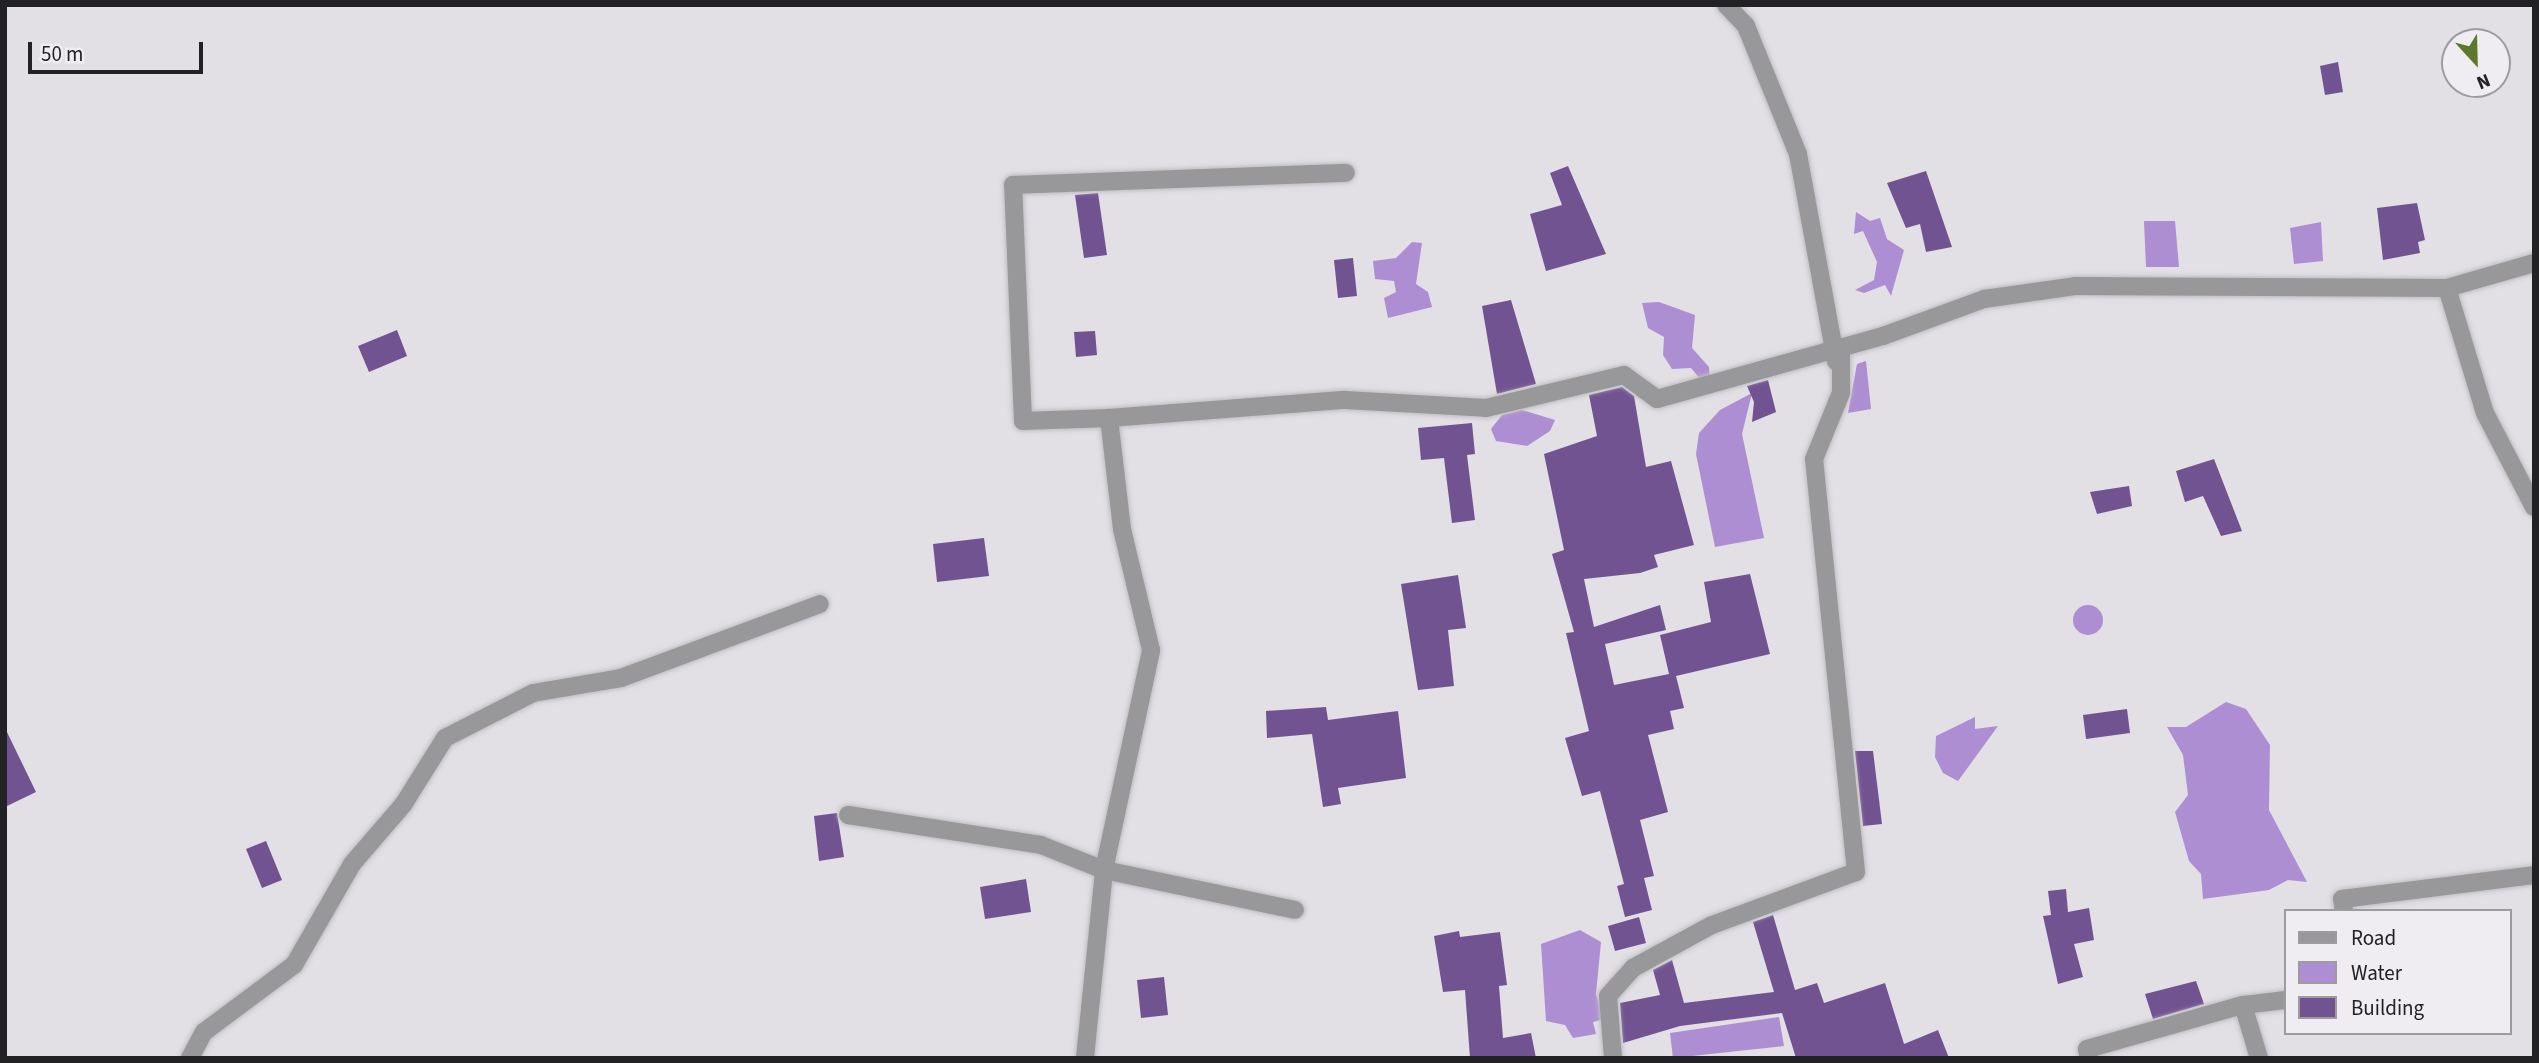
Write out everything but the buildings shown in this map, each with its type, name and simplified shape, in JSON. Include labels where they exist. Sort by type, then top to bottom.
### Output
[{"type":"street","points":[[1613,1058],[1608,996],[1633,968],[1712,925],[1856,872],[1814,459],[1841,393],[1838,349],[1798,154],[1746,26],[1726,5]]},
{"type":"street","points":[[1346,173],[1013,185],[1023,421],[1109,418],[1345,400],[1486,408],[1624,375],[1657,399],[1838,349],[1984,299],[2075,286],[2447,288],[2534,263]]},
{"type":"street","points":[[2447,288],[2485,413],[2534,507]]},
{"type":"street","points":[[1085,1058],[1104,870],[1151,650],[1122,529],[1109,418]]},
{"type":"street","points":[[190,1058],[204,1032],[294,965],[352,864],[403,805],[446,738],[533,694],[621,678],[820,604]]},
{"type":"street","points":[[849,815],[1041,845],[1104,870],[1295,910]]},
{"type":"street","points":[[2344,909],[2342,899],[2534,875]]},
{"type":"street","points":[[2090,1058],[2087,1049],[2243,1005],[2284,1000]]},
{"type":"street","points":[[2243,1005],[2259,1058]]},
{"type":"water","points":[[1856,212],[1870,221],[1880,218],[1887,239],[1904,250],[1891,296],[1885,285],[1864,293],[1855,290],[1874,280],[1877,262],[1863,231],[1854,234]]},
{"type":"water","points":[[2144,221],[2175,221],[2179,267],[2146,267]]},
{"type":"water","points":[[2321,222],[2323,261],[2294,264],[2290,228]]},
{"type":"water","points":[[1412,242],[1422,243],[1416,284],[1428,292],[1432,307],[1388,318],[1384,298],[1396,292],[1394,281],[1375,279],[1373,261],[1396,258]]},
{"type":"water","points":[[1659,302],[1695,315],[1692,348],[1709,367],[1710,379],[1701,380],[1691,368],[1672,369],[1663,355],[1664,337],[1648,328],[1642,303]]},
{"type":"water","points":[[1866,361],[1871,409],[1848,413],[1857,364]]},
{"type":"water","points":[[1752,393],[1742,434],[1764,538],[1715,547],[1696,454],[1699,433],[1720,410]]},
{"type":"water","points":[[1522,410],[1555,420],[1550,431],[1527,446],[1496,441],[1491,429],[1502,415]]},
{"type":"water","points":[[2088,605],[2094,606],[2102,614],[2102,626],[2094,634],[2088,635],[2082,634],[2074,626],[2073,620],[2074,614],[2082,606]]},
{"type":"water","points":[[2226,702],[2246,709],[2270,745],[2269,810],[2307,882],[2288,880],[2269,890],[2203,899],[2201,874],[2189,861],[2175,812],[2188,795],[2183,755],[2167,727],[2186,727]]},
{"type":"water","points":[[1975,717],[1975,729],[1998,726],[1958,781],[1943,773],[1935,757],[1936,736]]},
{"type":"water","points":[[1580,930],[1601,942],[1596,994],[1604,1019],[1593,1022],[1596,1034],[1573,1038],[1565,1025],[1546,1021],[1541,944]]},
{"type":"water","points":[[1779,1017],[1784,1046],[1673,1058],[1670,1033]]}]
